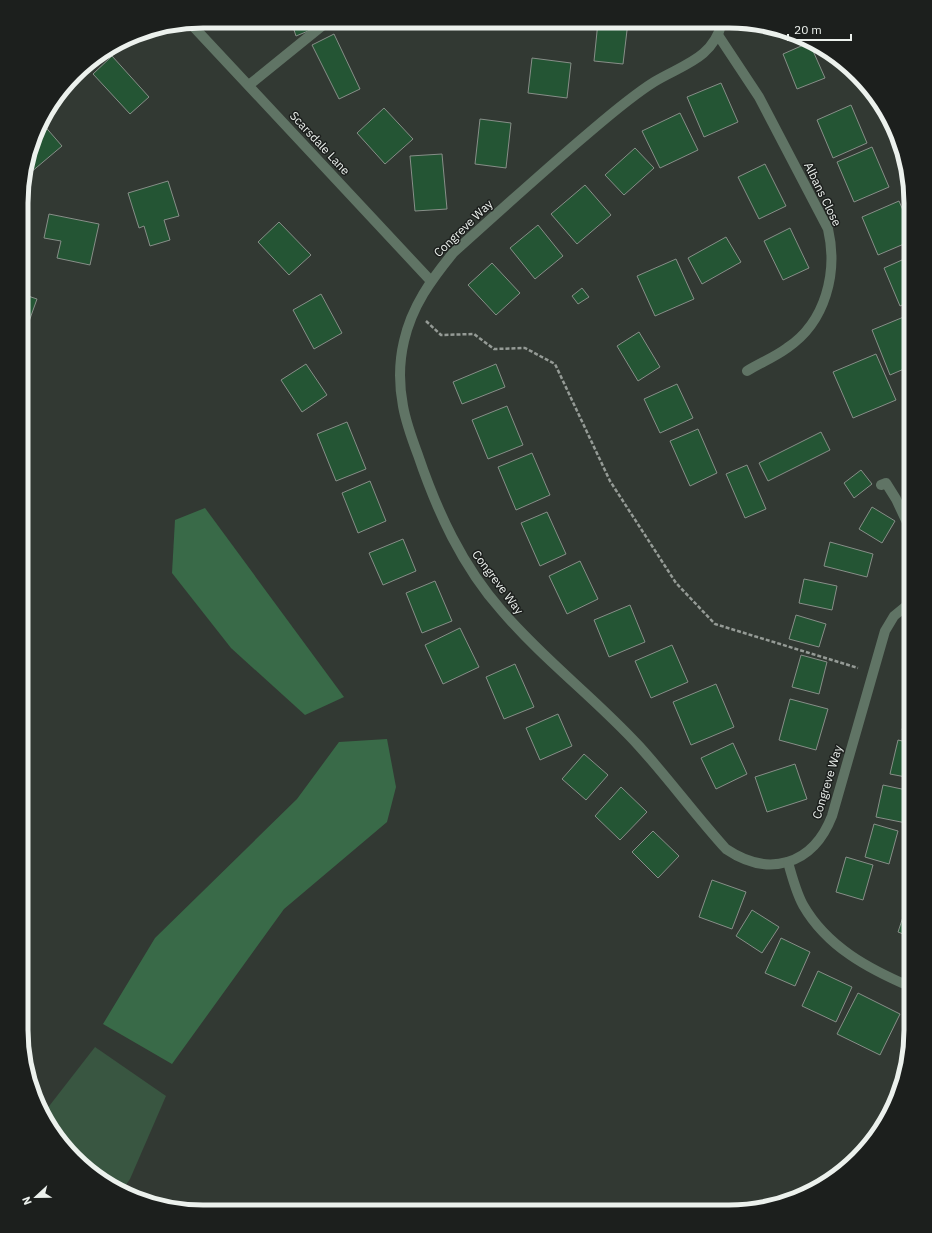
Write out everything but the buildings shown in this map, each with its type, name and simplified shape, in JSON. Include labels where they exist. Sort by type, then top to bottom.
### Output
[{"type":"street","name":"Scarsdale Lane","points":[[195,28],[430,280]]},
{"type":"street","points":[[248,85],[319,28]]},
{"type":"street","name":"Congreve Way","points":[[720,28],[710,49],[698,59],[654,82],[618,108],[453,253],[430,280],[414,309],[408,325],[401,357],[401,390],[406,417],[427,482],[446,525],[480,583],[523,634],[639,746],[726,849],[740,858],[755,863],[772,865],[788,862],[803,855],[812,848],[826,832],[832,816],[885,631],[894,616],[904,608]]},
{"type":"street","name":"Albans Close","points":[[718,35],[759,97],[828,229],[832,248],[832,264],[828,291],[811,325],[788,348],[747,371]]},
{"type":"street","points":[[881,485],[886,484],[896,499],[904,516]]},
{"type":"street","points":[[788,862],[803,905],[830,938],[864,965],[904,984]]},
{"type":"path","points":[[414,309],[440,335],[474,334],[494,349],[525,348],[555,364],[610,481],[676,584],[715,624],[873,672]]},
{"type":"green space","points":[[205,508],[344,697],[305,715],[231,648],[172,573],[175,520]]},
{"type":"green space","points":[[387,739],[396,787],[387,822],[284,909],[172,1064],[103,1024],[155,938],[297,799],[339,742]]},
{"type":"green space","points":[[95,1047],[166,1096],[130,1179],[125,1186],[97,1169],[79,1154],[64,1136],[47,1109]]}]
